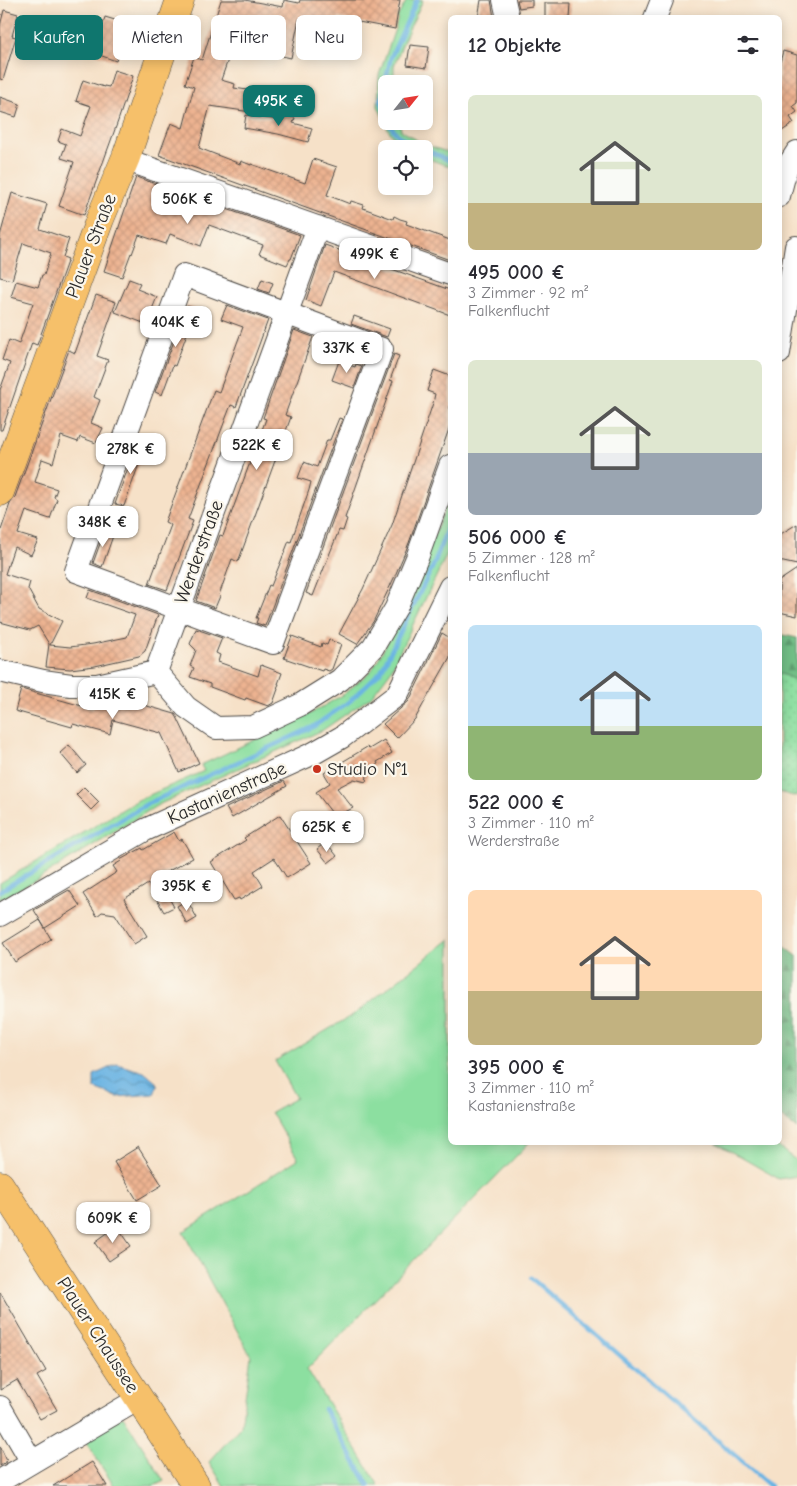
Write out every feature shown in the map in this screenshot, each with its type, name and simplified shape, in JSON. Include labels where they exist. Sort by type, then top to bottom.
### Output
[{"type":"main road","name":"Plauer Straße","points":[[0,492],[100,219],[126,158],[180,0]]},
{"type":"main road","name":"Plauer Chaussee","points":[[0,1185],[196,1486]]},
{"type":"street","points":[[504,0],[507,15]]},
{"type":"street","points":[[656,15],[662,0]]},
{"type":"street","points":[[782,184],[786,169],[797,152]]},
{"type":"street","points":[[126,158],[138,164],[448,273]]},
{"type":"street","name":"Werderstraße","points":[[156,672],[318,227]]},
{"type":"street","points":[[782,324],[790,247]]},
{"type":"street","points":[[184,275],[286,313],[382,348],[272,643],[76,571],[184,275]]},
{"type":"street","points":[[0,671],[43,681],[97,685],[156,672],[186,707],[216,728],[253,728],[300,705],[340,680],[373,646],[396,608],[417,558],[448,472]]},
{"type":"street","name":"Kastanienstraße","points":[[0,915],[145,830],[314,753],[342,737],[397,696],[448,591]]},
{"type":"street","points":[[0,1481],[138,1398]]},
{"type":"street","points":[[0,1407],[32,1462]]},
{"type":"green space","points":[[407,0],[423,0],[404,40],[394,66],[394,75],[379,75],[398,16]]},
{"type":"green space","points":[[389,130],[401,130],[417,140],[395,140]]},
{"type":"green space","points":[[433,147],[448,152],[448,166],[433,160]]},
{"type":"green space","points":[[448,501],[448,552],[390,672],[371,697],[323,730],[158,805],[38,879],[0,900],[0,883],[138,800],[204,771],[201,765],[310,714],[344,694],[372,670],[400,620]]},
{"type":"green space","points":[[782,635],[797,638],[797,681],[782,674]]},
{"type":"green space","points":[[782,674],[797,681],[797,797],[782,793]]},
{"type":"green space","points":[[448,941],[448,1145],[527,1145],[307,1369],[379,1486],[224,1486],[209,1462],[241,1426],[251,1356],[183,1232],[298,1159],[271,1112],[296,1098],[275,1061],[356,1013]]},
{"type":"green space","points":[[782,944],[797,956],[797,1129],[782,1118]]},
{"type":"green space","points":[[720,1145],[776,1145],[797,1161],[797,1176],[779,1179]]},
{"type":"green space","points":[[123,1416],[164,1481],[154,1486],[114,1486],[84,1439]]},
{"type":"water","points":[[117,1064],[144,1072],[158,1084],[154,1094],[117,1097],[94,1088],[94,1075]]},
{"type":"building","points":[[221,0],[245,0],[283,7],[284,0],[299,3],[300,0],[400,0],[395,29],[362,23],[362,15],[296,15],[296,34],[291,58],[286,57],[286,15],[216,15]]},
{"type":"building","points":[[481,0],[491,0],[494,15],[478,15]]},
{"type":"building","points":[[517,0],[532,0],[532,6],[519,8]]},
{"type":"building","points":[[545,3],[571,3],[570,15],[545,15]]},
{"type":"building","points":[[4,10],[18,14],[15,15],[12,36],[15,37],[15,40],[3,80],[0,79],[0,26]]},
{"type":"building","points":[[105,17],[113,19],[113,60],[103,56],[103,24]]},
{"type":"building","points":[[211,32],[211,60],[228,60],[221,80],[235,84],[234,88],[254,91],[251,112],[210,106],[199,148],[240,164],[241,161],[305,183],[313,159],[337,167],[327,195],[350,204],[351,201],[364,205],[363,208],[393,219],[394,216],[407,221],[406,224],[448,239],[448,259],[159,155],[171,123],[183,128],[194,87],[185,84],[193,60],[201,60]]},
{"type":"building","points":[[410,45],[429,47],[426,68],[407,65]]},
{"type":"building","points":[[783,51],[797,55],[797,103],[793,106],[797,112],[790,117],[794,123],[782,131]]},
{"type":"building","points":[[114,70],[133,76],[84,215],[59,206],[74,162],[61,158],[66,144],[58,141],[62,129],[80,136],[91,106],[76,101],[83,80],[109,87]]},
{"type":"building","points":[[0,97],[20,104],[16,117],[0,112]]},
{"type":"building","points":[[280,114],[295,118],[293,123],[312,128],[308,142],[244,128],[246,115],[279,120]]},
{"type":"building","points":[[136,177],[300,235],[291,259],[287,265],[259,254],[263,245],[209,225],[201,246],[170,234],[166,244],[139,235],[122,277],[104,271]]},
{"type":"building","points":[[12,193],[47,204],[40,229],[69,239],[63,257],[68,259],[37,345],[32,343],[2,430],[0,430],[0,390],[10,363],[2,360],[9,340],[19,344],[33,303],[11,297],[16,281],[38,287],[51,253],[23,243],[12,280],[0,277],[0,236]]},
{"type":"building","points":[[325,245],[448,289],[448,314],[334,272],[321,306],[306,300]]},
{"type":"building","points":[[129,279],[140,283],[137,289],[157,297],[146,324],[115,312]]},
{"type":"building","points":[[262,279],[273,283],[269,293],[258,289]]},
{"type":"building","points":[[96,295],[116,302],[97,356],[108,360],[94,397],[100,400],[91,423],[103,428],[96,443],[80,437],[78,442],[61,436],[53,463],[42,459],[35,482],[57,489],[54,497],[57,499],[50,519],[26,511],[18,534],[38,540],[31,555],[14,547],[5,574],[30,582],[28,589],[39,609],[62,621],[50,645],[70,647],[127,637],[135,615],[87,598],[90,590],[158,615],[145,651],[139,656],[95,666],[70,669],[46,667],[49,644],[38,626],[30,630],[0,622],[0,533],[69,350],[75,353]]},
{"type":"building","points":[[227,305],[268,320],[236,407],[231,405],[188,519],[193,521],[167,590],[149,584],[171,525],[165,522],[214,390],[219,392],[243,327],[221,319]]},
{"type":"building","points":[[187,306],[196,309],[162,395],[155,392]]},
{"type":"building","points":[[354,316],[390,329],[387,337],[351,324]]},
{"type":"building","points":[[294,330],[313,337],[285,415],[291,417],[238,562],[232,559],[215,608],[196,601],[220,535],[223,536],[266,419],[263,418]]},
{"type":"building","points":[[394,354],[399,356],[390,380],[393,381],[345,518],[347,519],[343,531],[339,530],[313,596],[306,593]]},
{"type":"building","points":[[339,361],[355,367],[356,364],[362,366],[354,388],[332,380]]},
{"type":"building","points":[[434,370],[448,375],[448,432],[409,543],[394,578],[373,622],[357,644],[339,634],[363,589],[392,525],[433,403],[435,394],[427,391]]},
{"type":"building","points":[[339,418],[342,419],[265,626],[256,623],[258,618],[256,618],[269,585],[271,586],[289,541],[291,542],[309,490],[311,482],[298,478],[304,462],[317,467],[327,440],[330,440]]},
{"type":"building","points":[[136,446],[147,450],[142,465],[139,464],[124,506],[115,504]]},
{"type":"building","points":[[797,524],[797,565],[782,562],[782,533]]},
{"type":"building","points":[[105,530],[114,533],[102,567],[93,563]]},
{"type":"building","points":[[797,569],[797,616],[782,613],[782,579]]},
{"type":"building","points":[[196,629],[222,638],[216,653],[220,655],[218,662],[258,676],[261,665],[282,673],[273,703],[268,706],[246,698],[245,700],[210,687],[210,684],[190,677],[194,668],[190,666],[196,650],[190,644]]},
{"type":"building","points":[[442,633],[448,637],[448,661],[415,719],[397,738],[383,724],[409,701]]},
{"type":"building","points":[[292,636],[321,647],[322,643],[327,645],[329,640],[341,644],[332,669],[329,671],[323,669],[322,671],[284,658]]},
{"type":"building","points":[[21,689],[93,709],[95,699],[117,704],[119,698],[175,714],[199,763],[179,772],[161,733],[113,720],[110,734],[73,724],[72,727],[15,711]]},
{"type":"building","points":[[384,740],[392,753],[368,770],[366,782],[354,779],[337,788],[353,808],[335,817],[316,792],[330,783],[324,773],[367,747],[369,749]]},
{"type":"building","points":[[69,745],[86,765],[77,773],[60,753]]},
{"type":"building","points":[[284,781],[287,786],[232,818],[226,808]]},
{"type":"building","points":[[84,787],[99,802],[91,810],[76,795]]},
{"type":"building","points":[[280,815],[311,863],[287,878],[274,858],[254,871],[263,886],[240,900],[239,898],[234,900],[211,862],[246,840],[244,838]]},
{"type":"building","points":[[174,832],[179,841],[182,839],[193,858],[157,877],[174,907],[164,912],[148,884],[124,899],[147,936],[134,944],[115,914],[102,912],[97,916],[83,894],[117,872],[113,866],[120,860],[142,848],[143,850]]},
{"type":"building","points":[[326,842],[337,856],[328,863],[317,849]]},
{"type":"building","points":[[69,890],[80,906],[45,928],[34,910]]},
{"type":"building","points":[[187,900],[197,918],[187,924],[177,906]]},
{"type":"building","points":[[40,920],[51,939],[15,962],[3,943]]},
{"type":"building","points":[[138,1147],[162,1185],[137,1200],[114,1162]]},
{"type":"building","points":[[117,1226],[131,1246],[109,1261],[95,1242]]},
{"type":"building","points":[[0,1292],[46,1371],[37,1376],[57,1410],[40,1419],[17,1380],[0,1390]]},
{"type":"building","points":[[0,1446],[7,1461],[0,1466]]},
{"type":"building","points":[[92,1462],[107,1486],[53,1486]]},
{"type":"waterway","points":[[387,75],[391,57],[417,0]]},
{"type":"waterway","points":[[393,130],[404,140]]},
{"type":"waterway","points":[[433,153],[448,160]]},
{"type":"waterway","points":[[0,891],[147,804],[313,727],[350,701],[381,671],[434,564],[448,526]]},
{"type":"waterway","points":[[531,1278],[770,1486]]},
{"type":"waterway","points":[[324,1409],[369,1486]]},
{"type":"place","name":"Studio N°1","points":[[317,769]]}]
